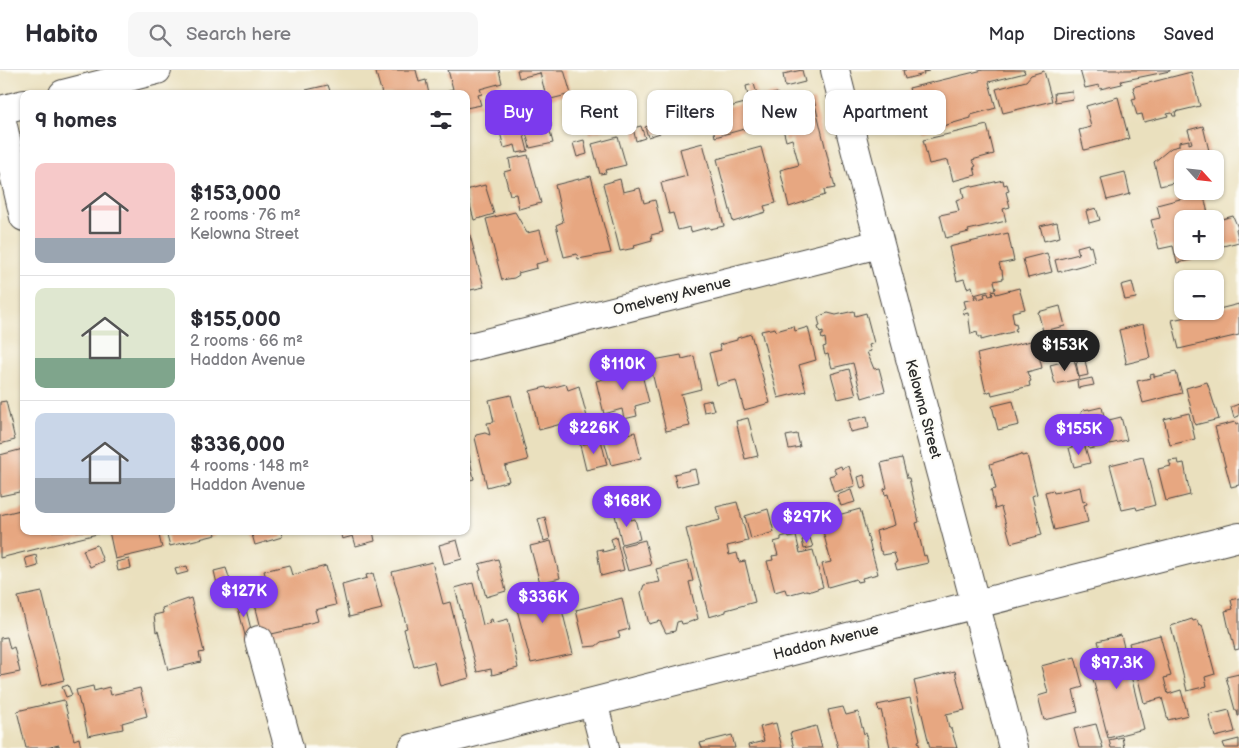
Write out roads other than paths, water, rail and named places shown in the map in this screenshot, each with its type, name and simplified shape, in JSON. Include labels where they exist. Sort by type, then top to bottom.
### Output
[{"type":"street","points":[[80,90],[157,70]]},
{"type":"street","name":"Kelowna Street","points":[[835,70],[879,244],[1013,748]]},
{"type":"street","points":[[20,105],[0,111],[20,199]]},
{"type":"street","name":"Omelveny Avenue","points":[[470,347],[879,244]]},
{"type":"street","name":"Haddon Avenue","points":[[413,748],[1239,537]]},
{"type":"street","points":[[259,640],[290,748]]},
{"type":"street","points":[[593,702],[605,748]]}]
